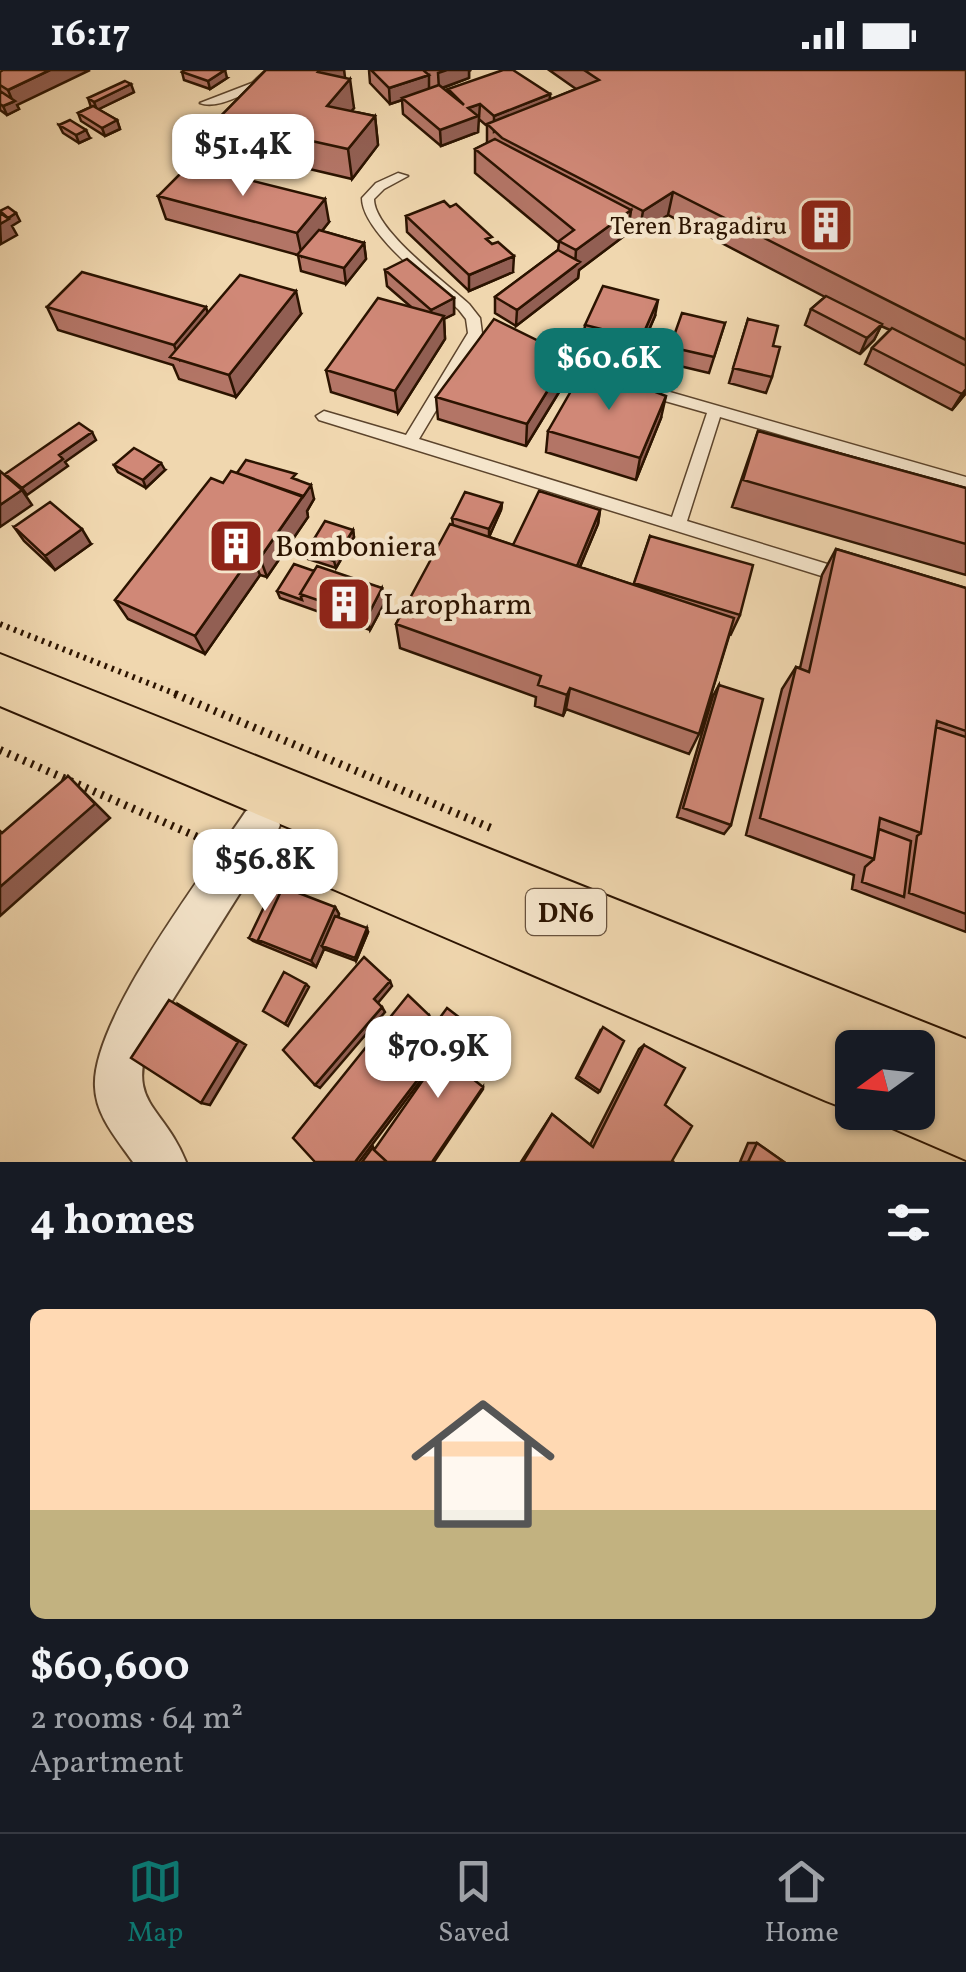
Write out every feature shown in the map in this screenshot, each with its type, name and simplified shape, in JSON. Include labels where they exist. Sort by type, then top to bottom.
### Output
[{"type":"highway","name":"DN6","points":[[0,679],[854,1030]]},
{"type":"highway","name":"DN6","points":[[0,718],[835,1068]]},
{"type":"highway","points":[[935,1063],[966,1076]]},
{"type":"highway","points":[[935,1109],[966,1123]]},
{"type":"street","points":[[156,1160],[123,1108],[117,1074],[122,1048],[136,1016],[260,825]]},
{"type":"lane","points":[[206,103],[256,85],[272,70]]},
{"type":"lane","points":[[402,176],[380,186],[368,198],[374,220],[464,306],[473,318],[476,333],[410,443]]},
{"type":"lane","points":[[618,382],[966,483]]},
{"type":"lane","points":[[677,526],[715,410]]},
{"type":"lane","points":[[324,416],[858,580]]},
{"type":"path","points":[[202,706],[232,729]]},
{"type":"path","points":[[143,811],[175,821]]},
{"type":"building","points":[[3,70],[50,70],[8,90],[0,85]]},
{"type":"building","points":[[184,70],[225,70],[208,81]]},
{"type":"building","points":[[266,70],[320,70],[350,79],[327,106],[375,116],[348,149],[217,120]]},
{"type":"building","points":[[371,70],[423,70],[429,75],[389,88]]},
{"type":"building","points":[[513,70],[550,94],[494,116],[480,104],[468,108],[478,116],[440,130],[402,98],[439,85],[464,105],[448,89]]},
{"type":"building","name":"Teren Bragadiru","points":[[584,70],[966,70],[966,340],[673,192],[643,211],[502,138],[487,124],[599,80]]},
{"type":"building","points":[[125,81],[131,84],[94,102],[88,98]]},
{"type":"building","points":[[0,91],[15,101],[0,104]]},
{"type":"building","points":[[93,106],[117,120],[102,128],[78,113]]},
{"type":"building","points":[[70,120],[86,130],[76,135],[59,125]]},
{"type":"building","points":[[495,139],[631,210],[576,250],[559,241],[574,230],[475,149]]},
{"type":"building","points":[[189,165],[325,199],[297,233],[158,196]]},
{"type":"building","points":[[444,201],[450,207],[456,204],[492,237],[486,239],[492,244],[498,242],[514,256],[469,275],[406,216]]},
{"type":"building","points":[[8,207],[16,213],[8,218],[0,211]]},
{"type":"building","points":[[319,230],[364,243],[344,268],[297,255]]},
{"type":"building","points":[[558,250],[580,262],[517,310],[495,297]]},
{"type":"building","points":[[407,259],[454,298],[431,310],[385,270]]},
{"type":"building","points":[[82,272],[206,307],[174,345],[47,307]]},
{"type":"building","points":[[240,275],[296,291],[229,375],[170,357]]},
{"type":"building","points":[[603,286],[658,300],[641,339],[585,325]]},
{"type":"building","points":[[826,296],[882,324],[867,338],[811,309]]},
{"type":"building","points":[[378,298],[444,316],[395,391],[326,370]]},
{"type":"building","points":[[682,313],[725,323],[714,357],[670,347]]},
{"type":"building","points":[[494,319],[569,356],[527,424],[436,397]]},
{"type":"building","points":[[748,319],[778,326],[773,346],[780,347],[772,377],[733,368]]},
{"type":"building","points":[[892,328],[966,366],[966,389],[962,394],[872,348]]},
{"type":"building","points":[[586,365],[666,396],[640,458],[548,431]]},
{"type":"building","points":[[79,423],[92,432],[22,488],[5,474]]},
{"type":"building","points":[[758,431],[966,488],[966,544],[743,480]]},
{"type":"building","points":[[134,448],[161,463],[143,480],[114,465]]},
{"type":"building","points":[[246,460],[296,474],[292,478],[311,485],[303,497],[237,473]]},
{"type":"building","points":[[0,471],[22,490],[0,505]]},
{"type":"building","name":"Bomboniera","points":[[231,471],[303,496],[260,558],[252,555],[195,636],[115,600],[211,478],[223,483]]},
{"type":"building","points":[[539,491],[600,510],[577,566],[513,545]]},
{"type":"building","points":[[465,492],[502,503],[489,529],[452,518]]},
{"type":"building","points":[[50,502],[82,529],[45,556],[14,527]]},
{"type":"building","points":[[325,521],[353,530],[334,561],[306,552]]},
{"type":"building","points":[[450,524],[734,618],[699,734],[570,688],[567,695],[538,685],[541,676],[396,624]]},
{"type":"building","points":[[650,536],[753,565],[740,615],[634,583]]},
{"type":"building","points":[[836,549],[966,588],[966,731],[937,721],[921,833],[880,818],[874,859],[760,818],[796,667],[809,672]]},
{"type":"building","points":[[294,564],[314,571],[300,594],[302,600],[277,591]]},
{"type":"building","points":[[317,566],[382,588],[367,617],[300,594]]},
{"type":"building","points":[[719,685],[763,699],[731,825],[683,808]]},
{"type":"building","points":[[936,727],[966,737],[966,914],[909,893]]},
{"type":"building","points":[[68,776],[95,804],[0,887],[0,831]]},
{"type":"building","points":[[879,829],[911,841],[904,897],[862,882],[865,867],[874,859]]},
{"type":"building","points":[[274,886],[282,889],[258,940],[261,943],[249,938]]},
{"type":"building","points":[[283,887],[335,907],[311,961],[258,940]]},
{"type":"building","points":[[335,916],[367,928],[355,958],[322,946]]},
{"type":"building","points":[[364,957],[390,981],[374,999],[382,1007],[315,1085],[283,1050]]},
{"type":"building","points":[[284,972],[306,984],[285,1024],[263,1011]]},
{"type":"building","points":[[408,995],[429,1015],[400,1052],[422,1074],[355,1162],[315,1162],[293,1138]]},
{"type":"building","points":[[169,1000],[238,1042],[201,1103],[131,1058]]},
{"type":"building","points":[[447,1008],[464,1021],[439,1057],[422,1042]]},
{"type":"building","points":[[465,1020],[495,1046],[473,1079],[483,1087],[432,1162],[387,1162],[374,1150]]},
{"type":"building","points":[[603,1027],[624,1041],[600,1091],[578,1076]]},
{"type":"building","points":[[644,1045],[685,1068],[665,1105],[692,1126],[674,1162],[523,1162],[552,1114],[593,1147]]},
{"type":"building","points":[[757,1143],[784,1162],[748,1162]]},
{"type":"building","points":[[373,1147],[374,1150],[387,1162],[362,1162]]},
{"type":"place","name":"Teren Bragadiru","points":[[826,225]]},
{"type":"place","name":"Bomboniera","points":[[236,546]]},
{"type":"place","name":"Laropharm","points":[[344,604]]}]
